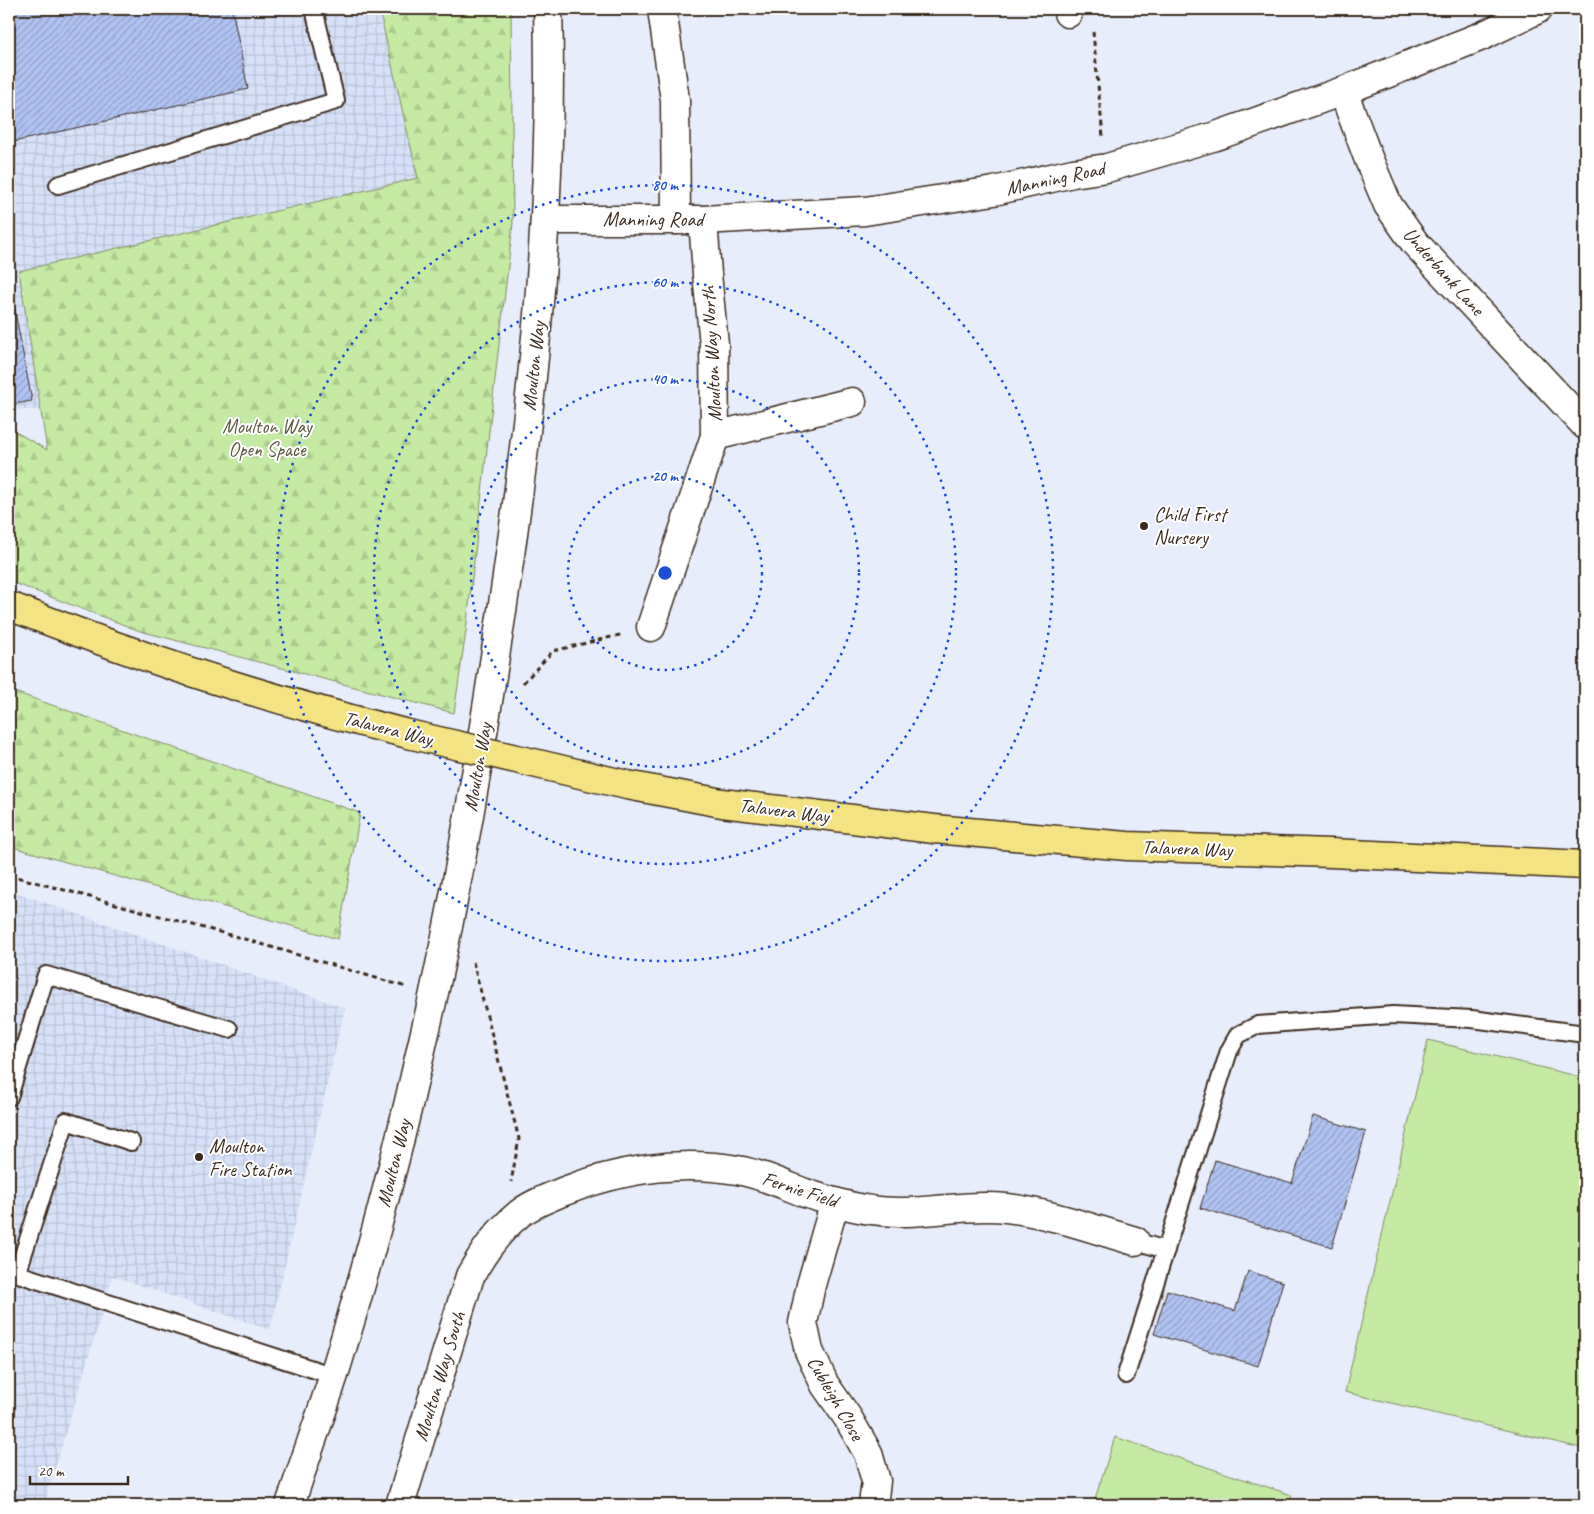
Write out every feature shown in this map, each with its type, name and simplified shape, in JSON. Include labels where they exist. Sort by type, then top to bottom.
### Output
[{"type":"main road","name":"Talavera Way","points":[[9,606],[131,652],[324,713],[627,785],[722,803],[934,828],[1127,846],[1332,853],[1585,865]]},
{"type":"street","name":"Moulton Way","points":[[290,1505],[334,1376],[391,1173],[424,1041],[466,832],[516,512],[534,363],[545,220],[548,9]]},
{"type":"street","points":[[662,9],[675,100],[676,220]]},
{"type":"street","name":"Manning Road","points":[[545,220],[703,220],[865,211],[994,191],[1073,173],[1106,168],[1216,136],[1343,91],[1482,36],[1538,9]]},
{"type":"street","name":"Underbank Lane","points":[[1343,91],[1368,160],[1388,205],[1415,243],[1585,425]]},
{"type":"street","name":"Moulton Way North","points":[[651,628],[715,436],[714,344],[703,220]]},
{"type":"street","points":[[715,436],[852,402]]},
{"type":"street","name":"Fernie Field","points":[[484,1250],[520,1213],[545,1199],[618,1174],[668,1166],[705,1166],[737,1170],[769,1178],[805,1193],[835,1202],[871,1210],[906,1212],[976,1207],[1006,1208],[1041,1214],[1135,1241]]},
{"type":"street","name":"Cubleigh Close","points":[[835,1202],[811,1285],[803,1323],[809,1351],[825,1385],[848,1418],[868,1453],[876,1481],[873,1505]]},
{"type":"street","name":"Moulton Way South","points":[[400,1505],[470,1276],[484,1250]]},
{"type":"lane","points":[[58,186],[336,101],[314,9]]},
{"type":"lane","points":[[9,1097],[46,976],[228,1029]]},
{"type":"lane","points":[[1126,1374],[1229,1051],[1238,1035],[1258,1025],[1392,1015],[1472,1019],[1585,1034]]},
{"type":"lane","points":[[131,1142],[66,1121],[13,1272],[334,1376]]},
{"type":"lane","points":[[1135,1241],[1166,1250]]},
{"type":"path","points":[[1068,11],[1093,31],[1106,168]]},
{"type":"path","points":[[486,713],[519,687],[552,651],[651,628]]},
{"type":"path","points":[[9,875],[241,938],[403,986],[405,977]]},
{"type":"path","points":[[443,949],[472,956],[519,1139],[510,1184]]},
{"type":"shaded area","points":[[9,9],[379,9],[419,178],[19,271],[41,410],[9,410]]},
{"type":"shaded area","points":[[9,890],[345,1008],[270,1330],[113,1276],[44,1505],[9,1505]]},
{"type":"green space","name":"Moulton Way Open Space","points":[[379,9],[511,9],[513,223],[466,631],[454,713],[140,631],[9,581],[9,428],[47,450],[19,271],[418,178]]},
{"type":"green space","points":[[9,690],[360,813],[338,939],[9,846]]},
{"type":"green space","points":[[1428,1040],[1585,1078],[1585,1449],[1345,1392]]},
{"type":"green space","points":[[1115,1437],[1292,1495],[1289,1505],[1093,1505]]},
{"type":"building","points":[[9,9],[232,9],[248,89],[9,143]]},
{"type":"building","points":[[9,280],[32,401],[9,405]]},
{"type":"building","points":[[1313,1116],[1366,1132],[1332,1247],[1200,1208],[1215,1160],[1292,1183]]},
{"type":"building","points":[[1248,1271],[1283,1282],[1258,1366],[1154,1334],[1167,1290],[1235,1311]]},
{"type":"place","name":"Child First Nursery","points":[[1144,526]]},
{"type":"place","name":"Moulton Fire Station","points":[[199,1157]]}]
